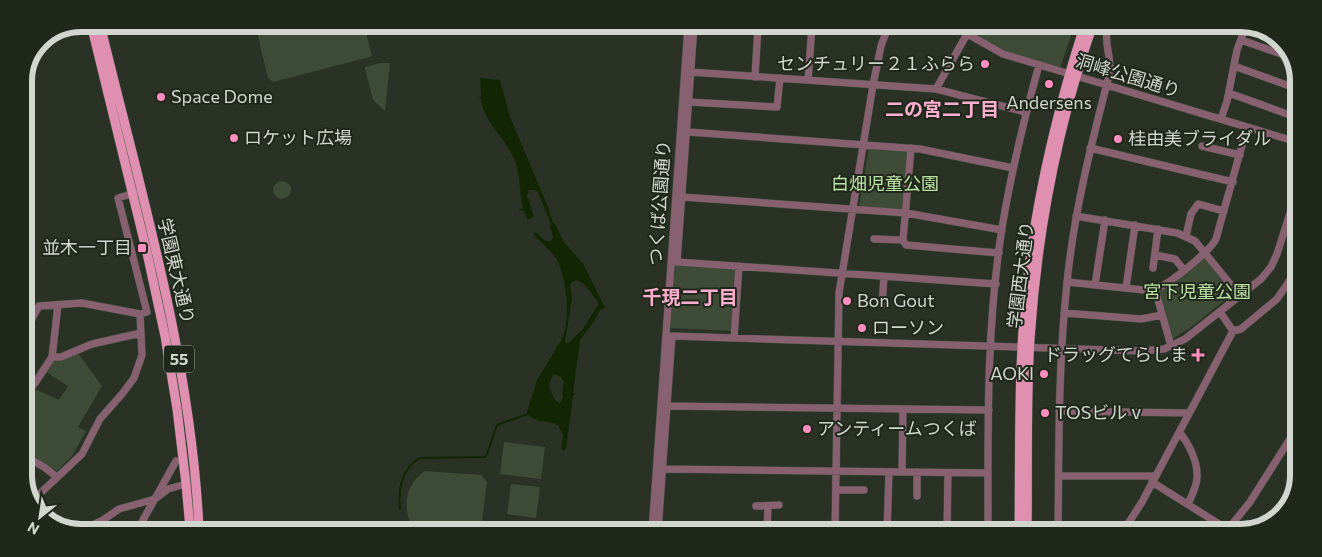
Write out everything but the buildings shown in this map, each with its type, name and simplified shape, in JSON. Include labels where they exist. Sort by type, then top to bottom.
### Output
[{"type":"main road","name":"学園東大通り","points":[[93,33],[137,192],[182,371],[192,446],[198,524]]},
{"type":"main road","name":"学園東大通り","points":[[102,33],[137,192],[165,336],[177,409],[190,524]]},
{"type":"main road","name":"学園西大通り","points":[[1027,524],[1026,293],[1039,197],[1050,143],[1072,75],[1082,33]]},
{"type":"main road","name":"学園西大通り","points":[[1072,75],[1090,33]]},
{"type":"main road","name":"学園西大通り","points":[[1019,524],[1026,348]]},
{"type":"street","name":"つくば公園通り","points":[[652,524],[688,33]]},
{"type":"street","points":[[693,33],[688,132],[677,262],[996,284]]},
{"type":"street","points":[[755,77],[758,33]]},
{"type":"street","points":[[808,80],[811,33]]},
{"type":"street","points":[[835,524],[838,303],[874,85],[881,46],[886,33]]},
{"type":"street","points":[[1058,524],[1061,348],[1067,282],[1076,216],[1090,148],[1111,63],[1107,33]]},
{"type":"street","points":[[1221,119],[1243,33]]},
{"type":"street","points":[[936,89],[967,34]]},
{"type":"street","name":"洞峰公園通り","points":[[967,34],[1003,54],[1289,139]]},
{"type":"street","points":[[1241,40],[1280,54]]},
{"type":"street","points":[[988,524],[990,346],[999,253],[1013,168],[1025,112],[1038,65]]},
{"type":"street","points":[[1234,66],[1289,86]]},
{"type":"street","points":[[690,72],[936,89],[1025,112]]},
{"type":"street","points":[[689,102],[777,107],[780,78]]},
{"type":"street","points":[[1229,93],[1289,115]]},
{"type":"street","points":[[1067,282],[1144,290],[1155,289],[1166,284],[1184,270],[1205,252],[1216,239],[1248,127]]},
{"type":"street","points":[[688,132],[911,148],[1013,168]]},
{"type":"street","points":[[1202,146],[1240,155]]},
{"type":"street","points":[[911,148],[903,240],[906,245],[999,253]]},
{"type":"street","points":[[1090,148],[1233,182]]},
{"type":"street","points":[[33,317],[39,306],[82,303],[140,314],[146,312],[118,198],[137,192]]},
{"type":"street","points":[[682,197],[906,213],[1002,230]]},
{"type":"street","points":[[1186,236],[1191,214],[1198,204],[1224,211]]},
{"type":"street","points":[[1076,216],[1158,229],[1186,236],[1195,241],[1205,252],[1240,296]]},
{"type":"street","points":[[1095,285],[1105,220]]},
{"type":"street","points":[[659,524],[672,336],[1026,348],[1157,350],[1171,346],[1190,335],[1261,279],[1271,267],[1289,225]]},
{"type":"street","points":[[1126,288],[1135,226]]},
{"type":"street","points":[[1153,268],[1158,229]]},
{"type":"street","points":[[874,239],[903,240]]},
{"type":"street","points":[[1154,255],[1175,259],[1184,270]]},
{"type":"street","points":[[734,338],[739,266]]},
{"type":"street","points":[[882,305],[884,277]]},
{"type":"street","points":[[1128,524],[1180,433],[1233,331],[1241,329],[1278,299],[1290,281]]},
{"type":"street","points":[[1155,289],[1171,346]]},
{"type":"street","points":[[33,385],[52,357],[58,305]]},
{"type":"street","points":[[1220,312],[1233,331]]},
{"type":"street","points":[[1064,313],[1141,319],[1162,315]]},
{"type":"street","points":[[41,492],[82,454],[100,419],[134,378],[142,355],[142,323],[140,314]]},
{"type":"street","points":[[52,357],[61,357],[92,344],[141,333]]},
{"type":"street","points":[[667,406],[989,410]]},
{"type":"street","points":[[902,472],[903,409]]},
{"type":"street","points":[[1059,411],[1189,413]]},
{"type":"street","points":[[1180,433],[1188,443],[1197,469],[1197,478],[1188,504]]},
{"type":"street","points":[[1232,524],[1250,502],[1290,440]]},
{"type":"street","points":[[33,461],[57,477]]},
{"type":"street","points":[[141,524],[176,462]]},
{"type":"street","points":[[663,469],[988,473]]},
{"type":"street","points":[[888,524],[889,472]]},
{"type":"street","points":[[917,472],[917,496]]},
{"type":"street","points":[[947,524],[948,472]]},
{"type":"street","points":[[1059,476],[1154,479],[1216,524]]},
{"type":"street","points":[[96,524],[119,509],[155,499],[168,489],[186,484]]},
{"type":"street","points":[[836,490],[864,490]]},
{"type":"street","points":[[756,506],[779,505]]},
{"type":"street","points":[[767,524],[768,506]]},
{"type":"green space","points":[[257,33],[366,33],[372,56],[370,57],[273,82],[268,78]]},
{"type":"green space","points":[[972,33],[1072,33],[1060,68],[1009,53]]},
{"type":"green space","points":[[380,63],[390,63],[385,111],[373,100],[365,69],[365,67]]},
{"type":"green space","name":"白畑児童公園","points":[[869,147],[907,150],[909,152],[902,211],[859,207]]},
{"type":"green space","points":[[282,181],[288,184],[291,190],[288,196],[282,199],[276,196],[273,190],[276,184]]},
{"type":"green space","name":"宮下児童公園","points":[[1203,257],[1206,257],[1234,293],[1190,328],[1172,339],[1158,292]]},
{"type":"green space","points":[[675,264],[734,268],[736,271],[732,331],[670,328]]},
{"type":"green space","points":[[78,353],[102,386],[78,427],[86,431],[72,456],[57,471],[33,457],[33,391],[35,389],[59,400],[68,386],[46,372],[53,360]]},
{"type":"green space","points":[[504,442],[545,447],[541,479],[500,474]]},
{"type":"green space","points":[[425,471],[481,475],[487,482],[482,524],[411,524],[407,498],[409,490],[418,476]]},
{"type":"green space","points":[[511,484],[540,487],[536,518],[507,514]]},
{"type":"shaded area","points":[[480,78],[500,80],[510,117],[553,223],[555,223],[563,241],[584,265],[605,308],[600,310],[580,340],[573,393],[575,393],[564,451],[561,448],[563,435],[558,425],[536,420],[529,416],[527,412],[537,380],[561,341],[566,319],[566,293],[561,269],[555,256],[533,234],[536,232],[544,240],[551,242],[553,237],[551,224],[538,192],[534,190],[529,190],[527,195],[534,217],[528,220],[523,210],[520,211],[519,209],[523,208],[515,161],[507,145],[486,115],[479,98],[481,96]],"holes":[[[577,280],[585,285],[598,302],[598,305],[583,329],[567,344],[565,341],[572,299],[570,285]],[[553,374],[561,377],[564,381],[563,398],[560,403],[555,400],[550,388]]]},
{"type":"waterway","points":[[400,509],[400,487],[402,480],[409,468],[420,458],[486,457],[497,425],[528,414]]},
{"type":"place","name":"センチュリー２１ふらら","points":[[985,64]]},
{"type":"place","name":"Andersens","points":[[1049,84]]},
{"type":"place","name":"Space Dome","points":[[161,97]]},
{"type":"place","name":"ロケット広場","points":[[234,138]]},
{"type":"place","name":"桂由美ブライダル","points":[[1118,139]]},
{"type":"place","name":"並木一丁目","points":[[142,248]]},
{"type":"place","name":"Bon Gout","points":[[847,301]]},
{"type":"place","name":"ローソン","points":[[862,328]]},
{"type":"place","name":"ドラッグてらしま","points":[[1198,355]]},
{"type":"place","name":"AOKI","points":[[1044,374]]},
{"type":"place","name":"TOSビルⅴ","points":[[1045,413]]},
{"type":"place","name":"アンティームつくば","points":[[807,429]]},
{"type":"district","name":"二の宮二丁目","points":[[942,109]]},
{"type":"district","name":"千現二丁目","points":[[690,297]]}]
